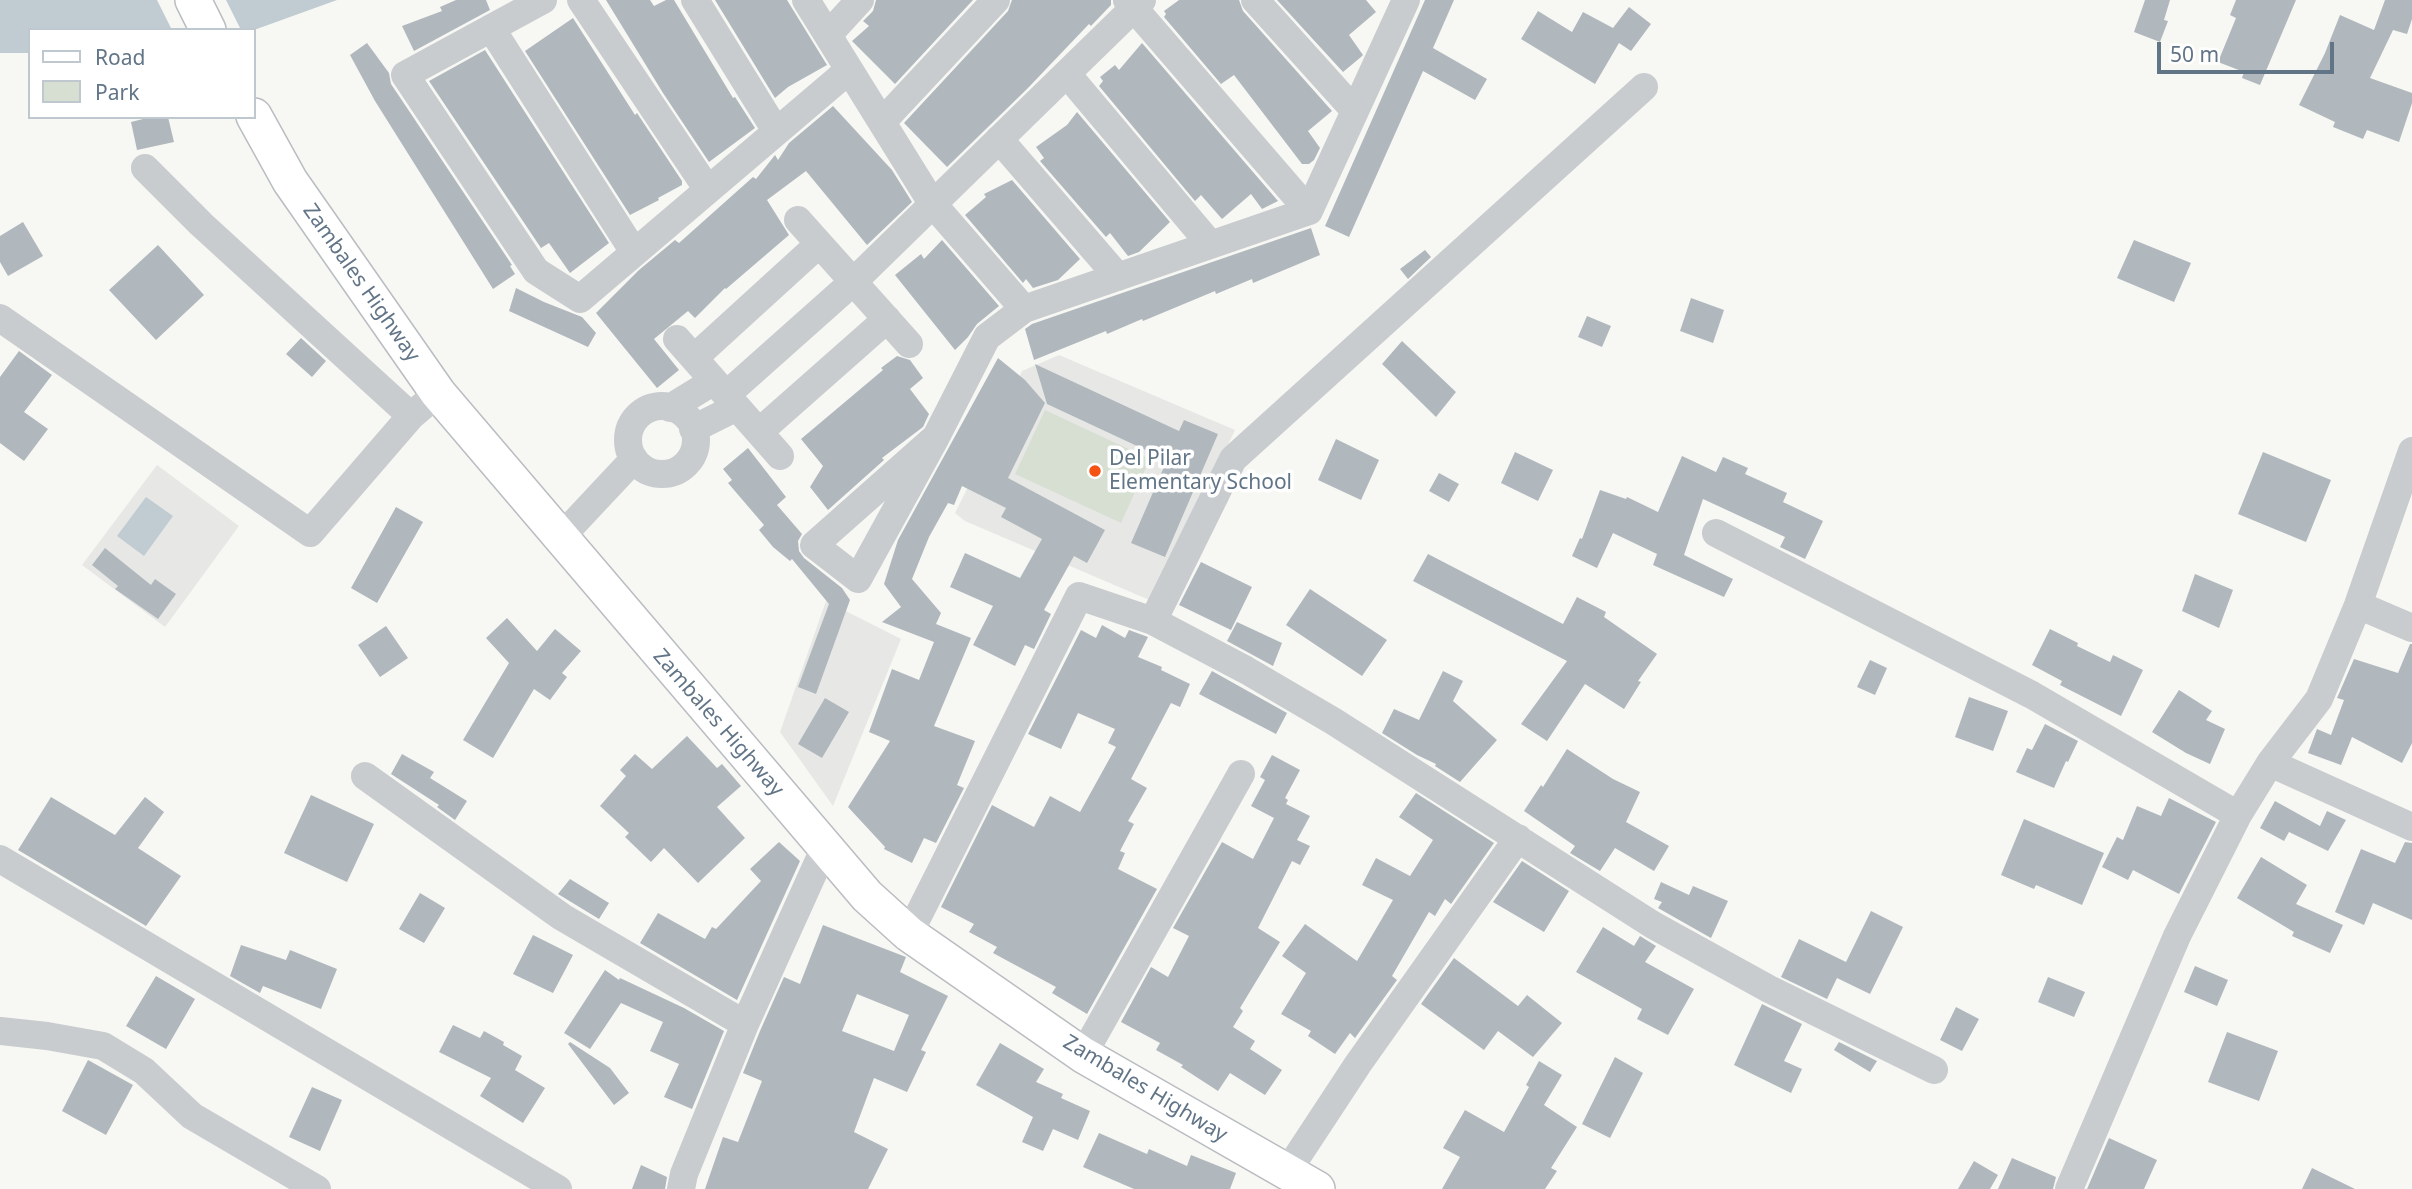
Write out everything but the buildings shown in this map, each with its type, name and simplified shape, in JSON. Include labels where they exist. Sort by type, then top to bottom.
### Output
[{"type":"main road","points":[[193,0],[207,28]]},
{"type":"main road","name":"Zambales Highway","points":[[256,119],[290,181],[438,393],[867,896],[909,934],[1083,1055],[1302,1181]]},
{"type":"street","points":[[543,0],[405,75],[536,271],[580,299],[849,70]]},
{"type":"street","points":[[581,0],[708,190]]},
{"type":"street","points":[[695,0],[776,131]]},
{"type":"street","points":[[806,0],[932,203],[1024,309]]},
{"type":"street","points":[[828,35],[860,0]]},
{"type":"street","points":[[881,122],[996,0]]},
{"type":"street","points":[[1255,0],[1355,111]]},
{"type":"street","points":[[694,429],[726,394],[853,282],[1067,74],[1135,3],[1309,211]]},
{"type":"street","points":[[936,437],[814,545],[858,579],[936,437],[987,337],[1024,309],[1309,211],[1355,111],[1397,5]]},
{"type":"street","points":[[491,28],[635,252]]},
{"type":"street","points":[[1067,74],[1210,244]]},
{"type":"street","points":[[1153,621],[1233,459],[1644,87]]},
{"type":"street","points":[[999,139],[1118,276]]},
{"type":"street","points":[[145,167],[201,224],[411,416]]},
{"type":"street","points":[[797,220],[909,344]]},
{"type":"street","points":[[780,456],[686,348],[819,244]]},
{"type":"street","points":[[0,318],[310,533],[411,416],[438,393]]},
{"type":"street","points":[[759,432],[887,319]]},
{"type":"street","points":[[670,408],[685,416],[694,429],[696,447],[692,457],[676,471],[655,474],[645,470],[634,459],[628,442],[634,421],[643,412],[653,408],[670,408],[726,394]]},
{"type":"street","points":[[2068,1189],[2177,936],[2238,815],[2270,764],[2319,699],[2358,605],[2412,452]]},
{"type":"street","points":[[560,538],[634,459]]},
{"type":"street","points":[[1716,533],[2032,695],[2238,815]]},
{"type":"street","points":[[909,934],[1079,596],[1153,621],[1246,670],[1333,721],[1664,931],[1769,989],[1934,1070]]},
{"type":"street","points":[[2358,605],[2412,628]]},
{"type":"street","points":[[2270,764],[2412,827]]},
{"type":"street","points":[[1083,1055],[1241,774]]},
{"type":"street","points":[[365,776],[562,917],[745,1024]]},
{"type":"street","points":[[1302,1181],[1358,1064],[1518,838]]},
{"type":"street","points":[[681,1189],[684,1174],[745,1024],[825,848]]},
{"type":"street","points":[[0,859],[558,1189]]},
{"type":"street","points":[[0,1031],[47,1035],[103,1046],[144,1071],[192,1116],[317,1189]]},
{"type":"shaded area","points":[[0,0],[337,0],[256,29],[28,28],[28,53],[0,53]]},
{"type":"shaded area","name":"Del Pilar Elementary School","points":[[1059,355],[1235,430],[1154,602],[965,521],[955,513],[1002,419],[1022,371]]},
{"type":"shaded area","points":[[157,465],[239,526],[165,627],[82,565]]},
{"type":"shaded area","points":[[146,497],[173,516],[144,556],[117,536]]},
{"type":"shaded area","points":[[826,601],[901,639],[833,806],[780,732]]},
{"type":"green space","points":[[1045,410],[1150,459],[1121,523],[1015,474]]},
{"type":"pier","points":[[157,0],[226,0],[240,28],[171,28]]},
{"type":"place","name":"Del Pilar Elementary School","points":[[1095,471]]}]
